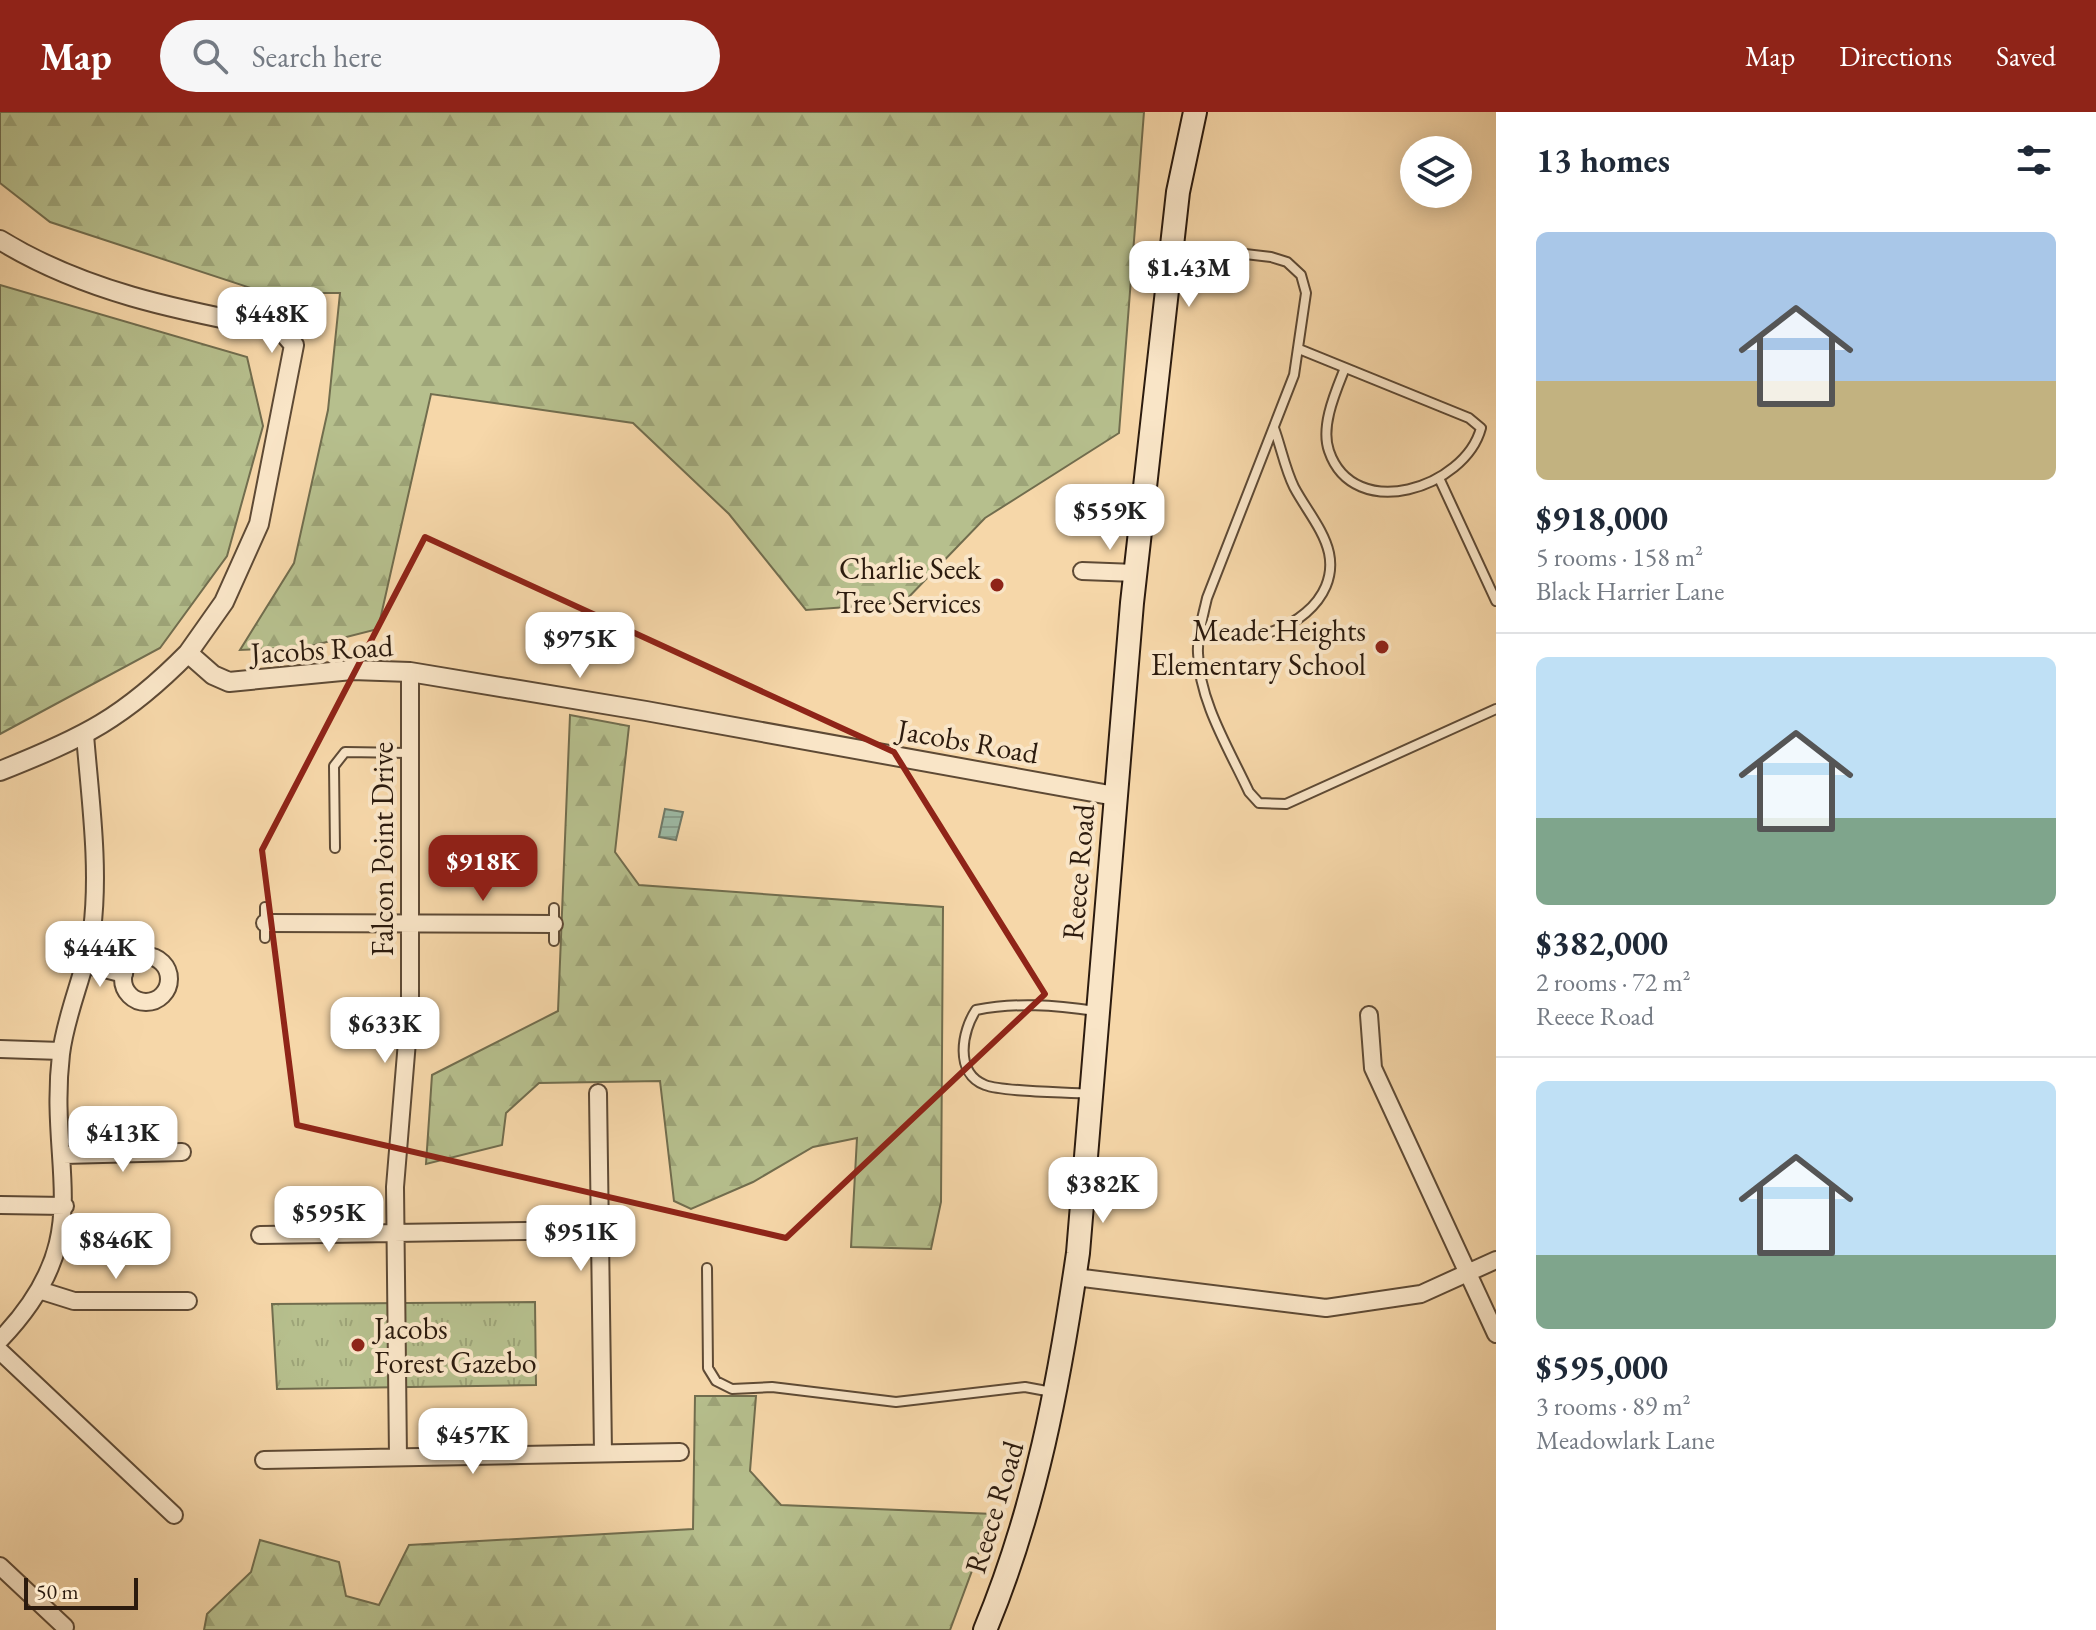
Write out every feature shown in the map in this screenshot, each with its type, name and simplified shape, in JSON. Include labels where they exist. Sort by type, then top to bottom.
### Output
[{"type":"main road","name":"Reece Road","points":[[985,1630],[1018,1541],[1057,1393],[1075,1277],[1136,573],[1178,192],[1195,112]]},
{"type":"street","points":[[0,240],[108,291],[162,307],[272,328],[282,331],[294,345],[259,524],[237,579],[188,653],[147,693],[85,735],[0,771]]},
{"type":"street","points":[[1082,571],[1136,573]]},
{"type":"street","name":"Jacobs Road","points":[[188,653],[213,675],[229,682],[352,670],[410,672],[646,711],[1115,796]]},
{"type":"street","name":"Falcon Point Drive","points":[[398,1457],[395,1187],[410,1005],[410,672]]},
{"type":"street","points":[[0,1340],[39,1290],[61,1236],[65,1206],[59,1090],[61,1051],[85,964],[94,895],[85,735]]},
{"type":"street","points":[[265,923],[554,925]]},
{"type":"street","points":[[85,964],[124,974]]},
{"type":"street","points":[[1369,1015],[1373,1068],[1496,1334]]},
{"type":"street","points":[[0,1049],[61,1051]]},
{"type":"street","points":[[598,1093],[603,1453]]},
{"type":"street","points":[[63,1155],[182,1152]]},
{"type":"street","points":[[0,1205],[65,1206]]},
{"type":"street","points":[[260,1235],[599,1230]]},
{"type":"street","points":[[1075,1277],[1326,1308],[1421,1294],[1496,1260]]},
{"type":"street","points":[[39,1290],[74,1301],[188,1301]]},
{"type":"street","points":[[0,1351],[174,1515]]},
{"type":"street","points":[[264,1460],[680,1452]]},
{"type":"street","points":[[0,1566],[65,1627]]},
{"type":"lane","points":[[1173,246],[1287,262],[1301,275],[1306,293],[1294,375],[1207,598],[1200,632],[1198,654],[1203,684],[1249,792],[1259,803],[1286,804],[1496,709]]},
{"type":"lane","points":[[1299,349],[1469,418],[1481,428],[1477,441],[1463,462],[1439,478],[1412,489],[1385,493],[1361,488],[1340,471],[1328,451],[1327,428],[1345,368]]},
{"type":"lane","points":[[1200,632],[1240,638],[1263,635],[1292,623],[1320,599],[1331,574],[1329,551],[1293,484],[1274,427]]},
{"type":"lane","points":[[1439,478],[1496,601]]},
{"type":"lane","points":[[335,848],[334,766],[338,757],[345,752],[410,753]]},
{"type":"lane","points":[[1090,1094],[985,1085],[969,1074],[963,1051],[967,1024],[976,1010],[1006,1004],[1049,1004],[1096,1011]]},
{"type":"lane","points":[[707,1268],[708,1368],[716,1381],[732,1389],[772,1387],[896,1402],[1025,1387],[1057,1393]]},
{"type":"highlighted area","points":[[425,537],[894,752],[1045,994],[786,1238],[297,1125],[262,850]]},
{"type":"green space","points":[[0,112],[1144,112],[1119,433],[985,518],[903,603],[806,610],[729,514],[633,423],[431,394],[378,629],[307,647],[240,650],[294,563],[328,410],[340,293],[266,293],[50,222],[0,183]]},
{"type":"green space","points":[[0,285],[247,357],[263,426],[227,556],[160,648],[0,734]]},
{"type":"green space","points":[[570,715],[629,726],[615,852],[639,885],[943,907],[941,1202],[931,1249],[851,1247],[857,1138],[813,1147],[753,1182],[691,1209],[674,1201],[660,1081],[539,1083],[506,1113],[502,1145],[426,1164],[432,1075],[558,1011]]},
{"type":"green space","points":[[535,1302],[536,1385],[277,1389],[272,1304]]},
{"type":"green space","points":[[695,1396],[756,1396],[750,1471],[781,1505],[993,1514],[950,1630],[204,1630],[207,1614],[251,1572],[260,1540],[339,1562],[346,1596],[379,1605],[409,1545],[693,1529]]},
{"type":"shaded area","points":[[665,809],[683,812],[676,840],[659,837]]},
{"type":"place","name":"Charlie Seek Tree Services","points":[[997,585]]},
{"type":"place","name":"Meade Heights Elementary School","points":[[1382,647]]},
{"type":"place","name":"Jacobs Forest Gazebo","points":[[358,1345]]}]
